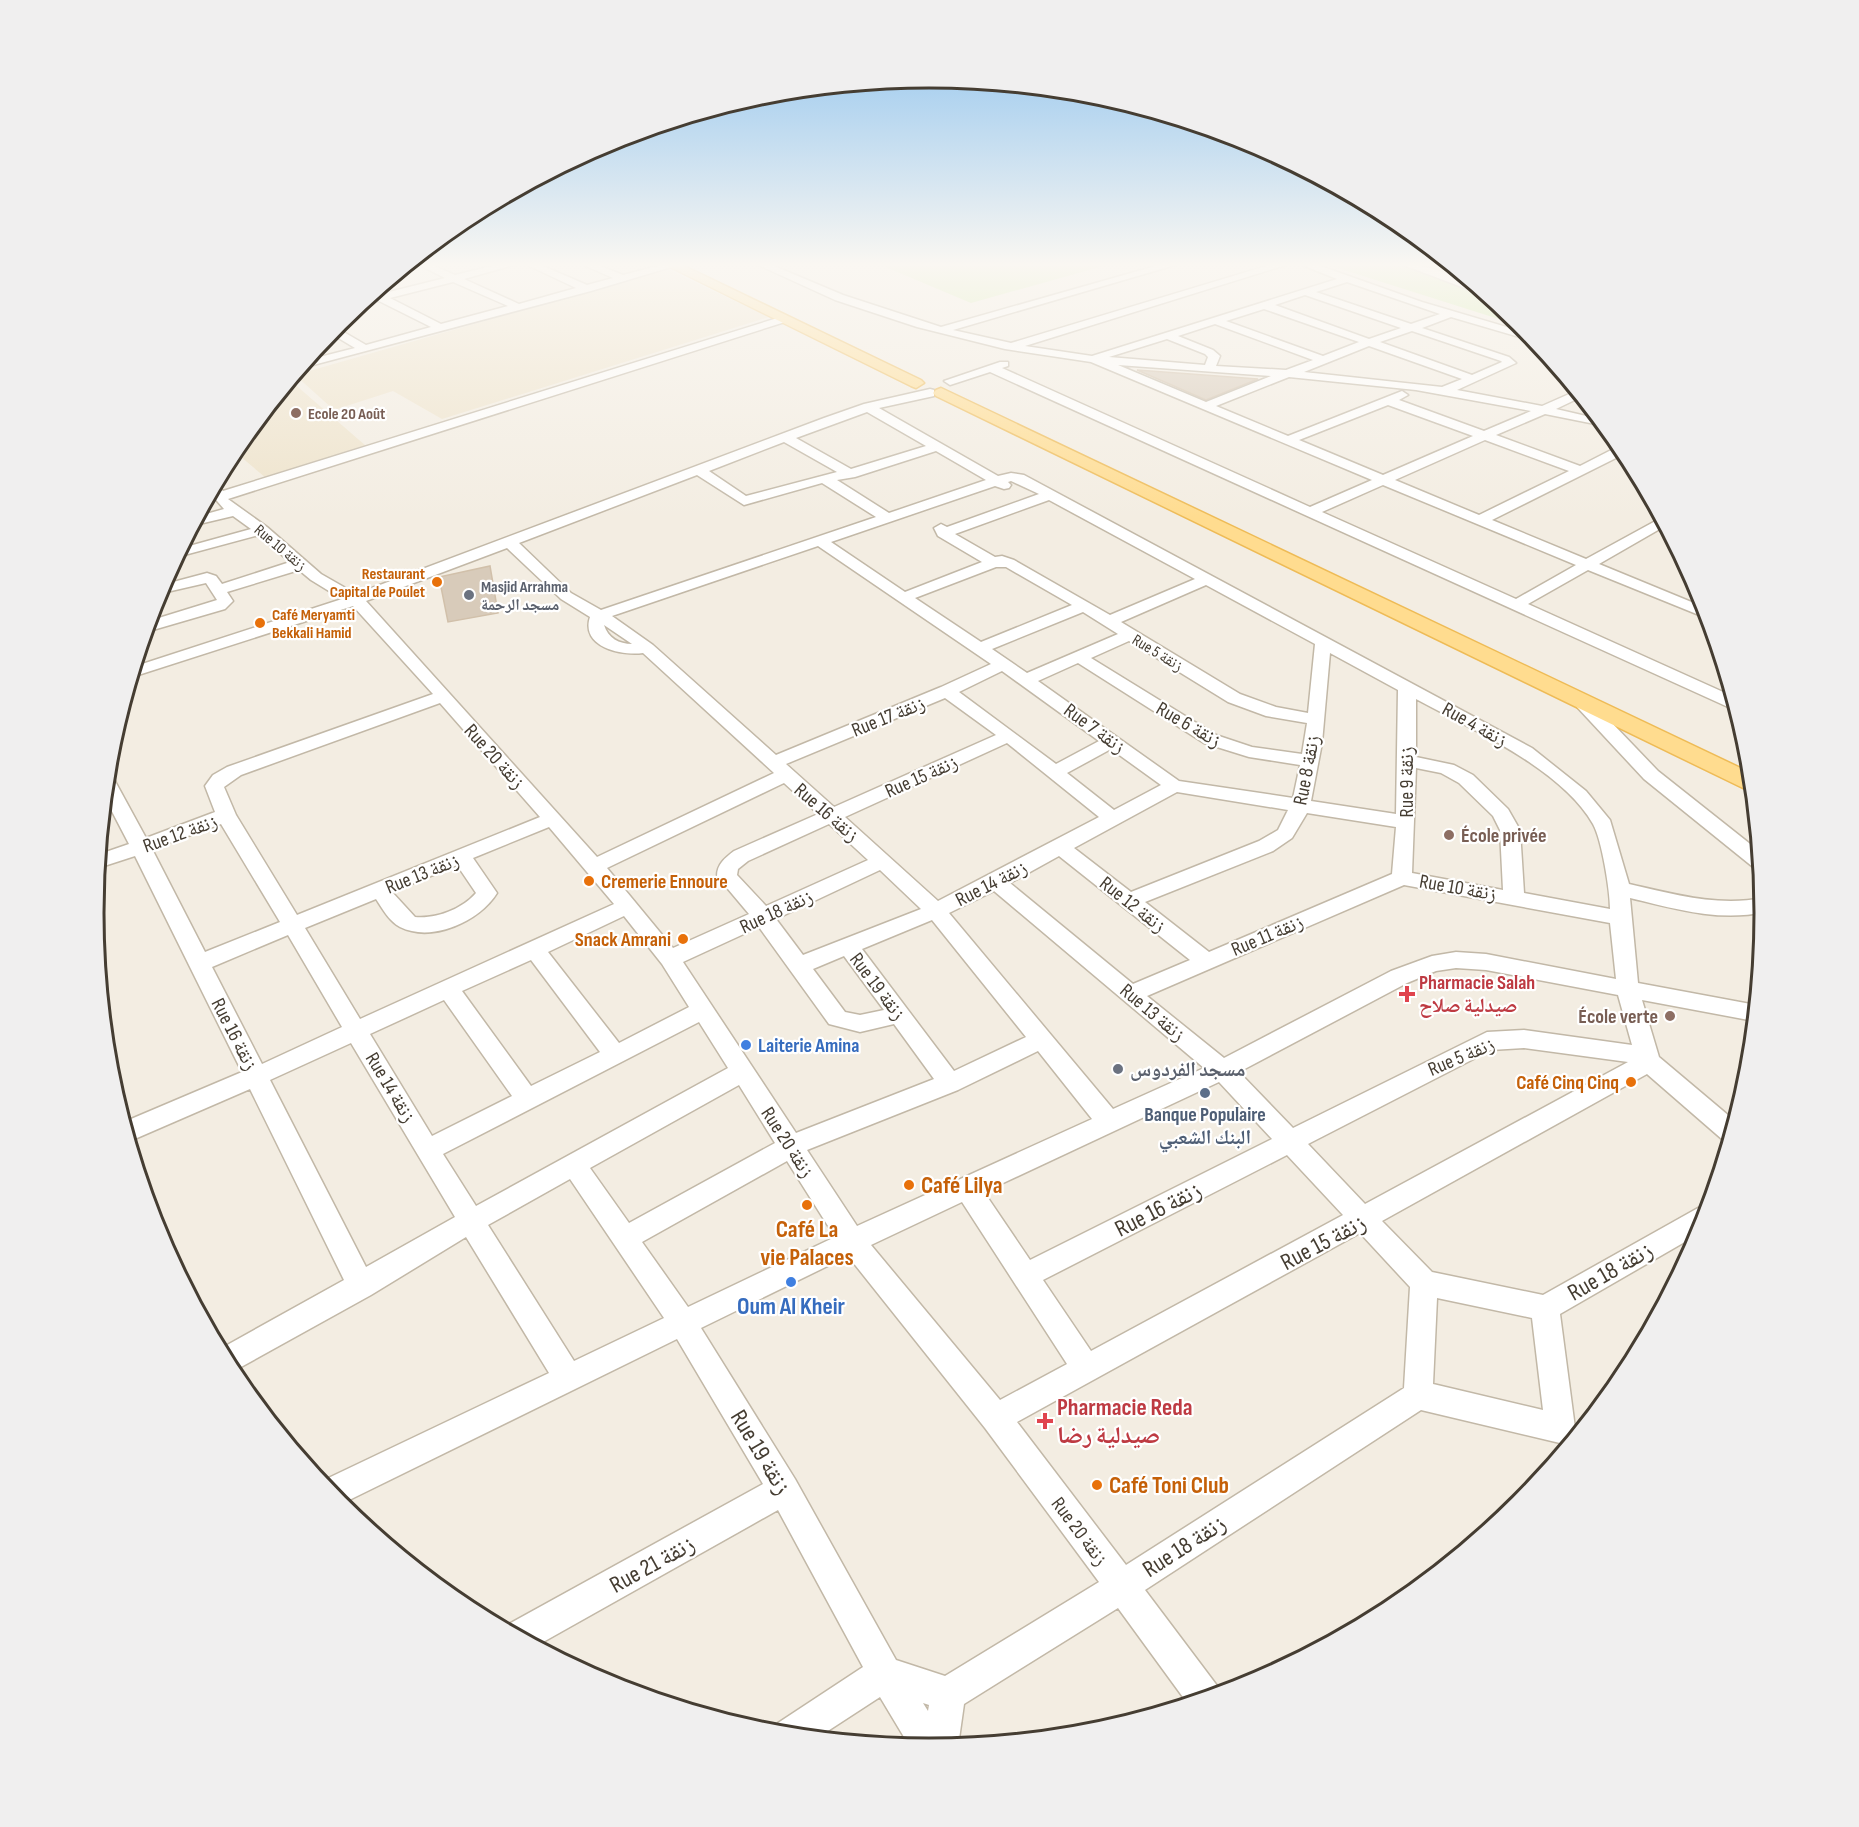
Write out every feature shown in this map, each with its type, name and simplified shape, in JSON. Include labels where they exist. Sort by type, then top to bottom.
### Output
[{"type":"main road","points":[[842,348],[916,386],[941,387],[1583,703],[1743,779]]},
{"type":"main road","points":[[858,348],[1740,761]]},
{"type":"street","points":[[221,492],[689,348]]},
{"type":"street","points":[[1022,348],[1093,359],[1290,374],[1422,388],[1543,409],[1591,420]]},
{"type":"street","points":[[1093,359],[1126,348]]},
{"type":"street","points":[[1200,348],[1214,356],[1210,368]]},
{"type":"street","points":[[1291,348],[1323,360]]},
{"type":"street","points":[[1205,406],[1354,348]]},
{"type":"street","points":[[1387,348],[1473,380]]},
{"type":"street","points":[[1443,391],[1509,363],[1505,359],[1474,348]]},
{"type":"street","points":[[317,361],[365,349]]},
{"type":"street","points":[[143,665],[355,600],[785,437],[1041,352]]},
{"type":"street","points":[[321,357],[326,359]]},
{"type":"street","points":[[1093,359],[1697,610]]},
{"type":"street","points":[[991,368],[1726,699]]},
{"type":"street","points":[[870,407],[916,386]]},
{"type":"street","points":[[1288,440],[1422,388]]},
{"type":"street","points":[[1310,512],[1572,397]]},
{"type":"street","points":[[1389,401],[1580,470]]},
{"type":"street","points":[[870,407],[996,481],[1041,498]]},
{"type":"street","points":[[785,437],[850,474]]},
{"type":"street","points":[[699,470],[744,501],[824,478],[850,474],[939,446]]},
{"type":"street","points":[[1480,520],[1614,454]]},
{"type":"street","name":"Rue 4 زنقة","points":[[996,481],[1011,477],[1019,478],[1041,498],[1206,580],[1407,686],[1526,752],[1551,770],[1579,795],[1603,824],[1620,889],[1620,918],[1628,990],[1647,1059]]},
{"type":"street","points":[[824,478],[888,518]]},
{"type":"street","points":[[598,616],[996,481]]},
{"type":"street","name":"Rue 10 زنقة","points":[[219,495],[234,511],[262,530],[301,564],[327,584],[355,600]]},
{"type":"street","points":[[938,527],[1041,498]]},
{"type":"street","points":[[206,518],[234,511]]},
{"type":"street","name":"Rue 5 زنقة","points":[[908,511],[1084,606],[1234,698],[1272,712],[1315,719]]},
{"type":"street","points":[[1516,605],[1657,525]]},
{"type":"street","points":[[189,550],[262,530]]},
{"type":"street","name":"Rue 16 زنقة","points":[[508,541],[567,596],[627,632],[647,648],[936,911],[1109,1122]]},
{"type":"street","name":"Rue 7 زنقة","points":[[820,541],[1026,680],[1174,786],[1406,822]]},
{"type":"street","points":[[905,597],[1003,561]]},
{"type":"street","points":[[219,590],[301,564]]},
{"type":"street","points":[[157,624],[223,604],[225,598],[211,579],[207,578],[172,587]]},
{"type":"street","points":[[1110,621],[1206,580]]},
{"type":"street","name":"Rue 20 زنقة","points":[[355,600],[369,612],[594,866],[670,959],[852,1241],[996,1419],[1201,1693]]},
{"type":"street","points":[[978,649],[1084,606]]},
{"type":"street","points":[[1026,680],[1129,635]]},
{"type":"street","name":"Rue 8 زنقة","points":[[1129,901],[1266,846],[1285,834],[1301,807],[1315,719],[1323,642]]},
{"type":"street","name":"Rue 6 زنقة","points":[[1079,657],[1210,739],[1249,752],[1309,760]]},
{"type":"street","name":"Rue 17 زنقة","points":[[594,866],[779,769],[1002,665]]},
{"type":"street","name":"Rue 9 زنقة","points":[[1402,878],[1406,822],[1407,686]]},
{"type":"street","points":[[947,691],[1009,736],[1111,817]]},
{"type":"street","name":"Rue 14 زنقة","points":[[442,697],[234,771],[220,779],[214,786],[226,815],[357,1030],[470,1222],[569,1379]]},
{"type":"street","points":[[1583,703],[1651,775],[1753,856]]},
{"type":"street","name":"Rue 15 زنقة","points":[[833,816],[1009,736]]},
{"type":"street","points":[[1054,772],[1112,741]]},
{"type":"street","name":"Rue 10 زنقة","points":[[1406,761],[1447,769],[1457,774],[1473,785],[1501,813],[1509,830],[1514,897]]},
{"type":"street","name":"Rue 14 زنقة","points":[[800,965],[936,911],[996,882],[1060,848],[1111,817],[1174,786]]},
{"type":"street","name":"Rue 16 زنقة","points":[[114,795],[361,1286]]},
{"type":"street","name":"Rue 12 زنقة","points":[[106,859],[226,815]]},
{"type":"street","points":[[833,816],[741,856],[730,864],[727,876],[763,917],[837,1018],[855,1025],[865,1025],[899,1014]]},
{"type":"street","name":"Rue 13 زنقة","points":[[200,963],[551,819]]},
{"type":"street","name":"Rue 12 زنقة","points":[[1060,848],[1206,961]]},
{"type":"street","points":[[380,890],[406,921],[417,926],[427,926],[462,914],[479,904],[487,892],[461,856]]},
{"type":"street","name":"Rue 18 زنقة","points":[[670,959],[882,861]]},
{"type":"street","name":"Rue 10 زنقة","points":[[1402,878],[1620,918]]},
{"type":"street","name":"Rue 11 زنقة","points":[[1132,993],[1402,878]]},
{"type":"street","name":"Rue 13 زنقة","points":[[996,882],[1222,1070],[1424,1283]]},
{"type":"street","points":[[1620,889],[1717,909],[1754,907]]},
{"type":"street","points":[[134,1129],[257,1076],[628,906]]},
{"type":"street","name":"Rue 19 زنقة","points":[[848,946],[950,1083]]},
{"type":"street","points":[[535,950],[615,1055]]},
{"type":"street","points":[[339,1490],[852,1241],[1222,1070],[1399,977],[1432,964],[1456,960],[1486,962],[1748,1012]]},
{"type":"street","points":[[448,988],[528,1100]]},
{"type":"street","points":[[428,1150],[703,1010]]},
{"type":"street","name":"Rue 5 زنقة","points":[[1292,1142],[1487,1041],[1524,1039],[1647,1059]]},
{"type":"street","points":[[625,1238],[791,1146],[950,1083],[1040,1040]]},
{"type":"street","points":[[1647,1059],[1726,1128]]},
{"type":"street","name":"Rue 15 زنقة","points":[[996,1419],[1363,1220],[1647,1059]]},
{"type":"street","points":[[234,1356],[470,1222],[742,1072]]},
{"type":"street","name":"Rue 16 زنقة","points":[[1025,1276],[1292,1142]]},
{"type":"street","name":"Rue 19 زنقة","points":[[574,1165],[683,1323],[784,1490],[885,1673],[924,1738]]},
{"type":"street","points":[[968,1188],[1087,1370]]},
{"type":"street","name":"Rue 18 زنقة","points":[[1545,1308],[1694,1223]]},
{"type":"street","points":[[1424,1283],[1545,1308],[1566,1434],[1418,1395],[1424,1283]]},
{"type":"street","name":"Rue 18 زنقة","points":[[948,1694],[1121,1587],[1418,1395]]},
{"type":"street","name":"Rue 21 زنقة","points":[[526,1633],[784,1490]]},
{"type":"street","points":[[801,1728],[885,1673],[948,1694],[942,1738]]},
{"type":"shaded area","points":[[389,348],[669,348],[442,419],[393,391],[334,410],[301,380],[308,371]]},
{"type":"shaded area","name":"Ecole 20 Août","points":[[296,385],[366,446],[266,478],[242,458]]},
{"type":"building","points":[[1137,370],[1258,379],[1206,400]]},
{"type":"building","name":"Masjid Arrahma مسجد الرحمة","points":[[490,566],[498,613],[448,622],[439,577]]},
{"type":"place","name":"Ecole 20 Août","points":[[296,413]]},
{"type":"place","name":"Restaurant Capital de Poulet","points":[[437,582]]},
{"type":"place","name":"Masjid Arrahma مسجد الرحمة","points":[[469,595]]},
{"type":"place","name":"Café Meryamti Bekkali Hamid","points":[[260,623]]},
{"type":"place","name":"École privée","points":[[1449,835]]},
{"type":"place","name":"Cremerie Ennoure","points":[[589,881]]},
{"type":"place","name":"Snack Amrani","points":[[683,939]]},
{"type":"place","name":"Pharmacie Salah صيدلية صلاح","points":[[1407,994]]},
{"type":"place","name":"École verte","points":[[1670,1016]]},
{"type":"place","name":"Laiterie Amina","points":[[746,1045]]},
{"type":"place","name":"مسجد الفردوس","points":[[1118,1069]]},
{"type":"place","name":"Café Cinq Cinq","points":[[1631,1082]]},
{"type":"place","name":"Banque Populaire البنك الشعبي","points":[[1205,1093]]},
{"type":"place","name":"Café Lilya","points":[[909,1185]]},
{"type":"place","name":"Café La vie Palaces","points":[[807,1205]]},
{"type":"place","name":"Oum Al Kheir","points":[[791,1282]]},
{"type":"place","name":"Pharmacie Reda صيدلية رضا","points":[[1045,1421]]},
{"type":"place","name":"Café Toni Club","points":[[1097,1485]]}]
